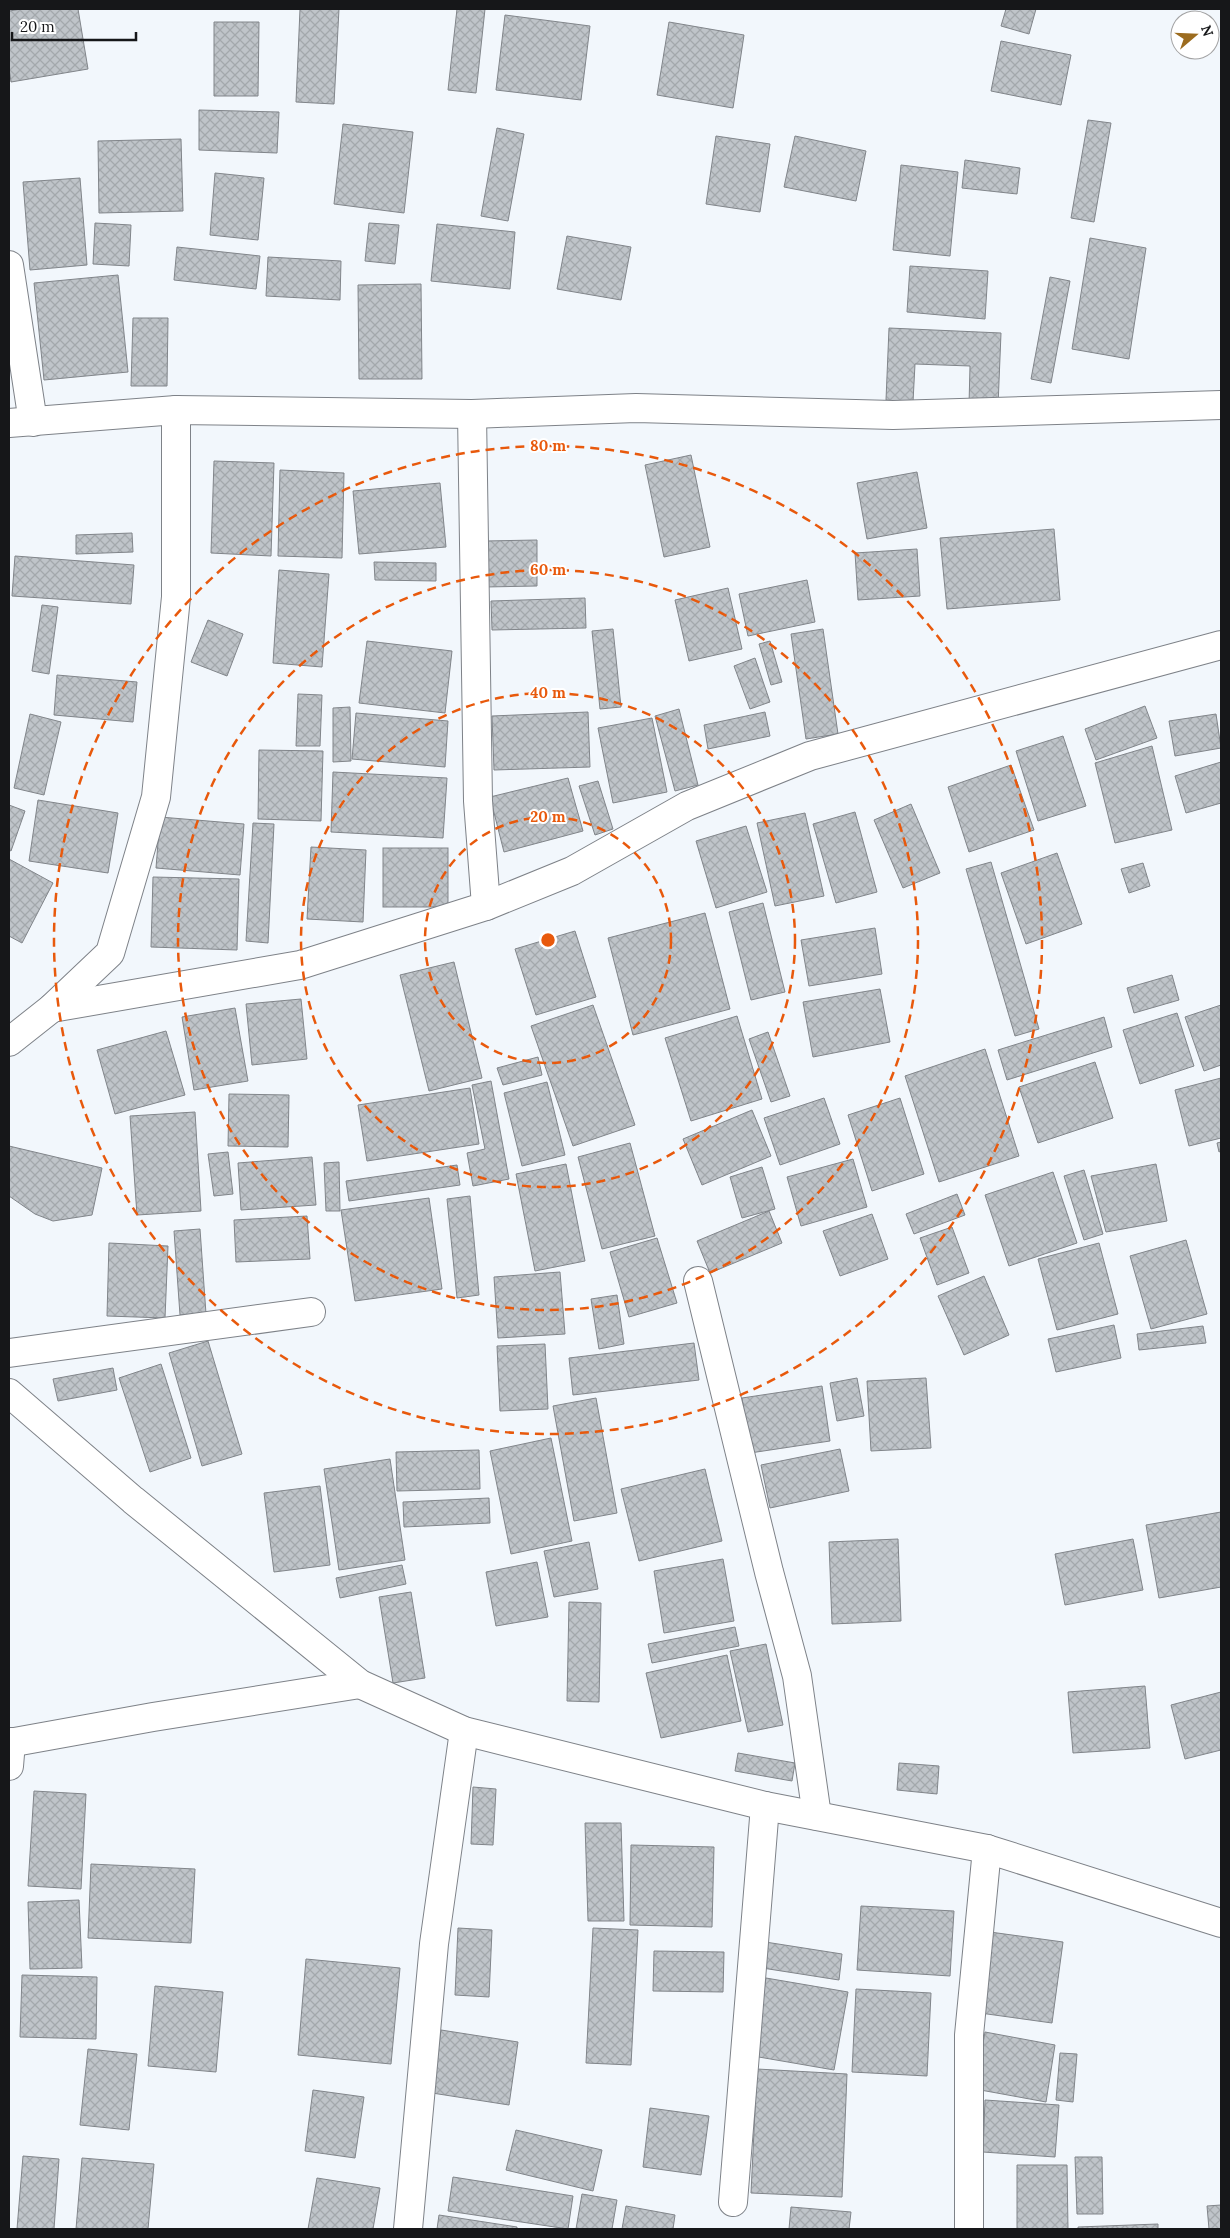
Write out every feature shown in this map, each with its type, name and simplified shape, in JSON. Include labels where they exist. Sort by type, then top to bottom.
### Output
[{"type":"street","points":[[9,265],[21,423],[176,410],[472,414],[636,408],[893,415],[1221,405]]},
{"type":"street","points":[[9,1042],[52,1008],[110,953],[156,797],[176,597],[176,410]]},
{"type":"street","points":[[472,414],[478,801],[486,906]]},
{"type":"street","points":[[52,1008],[300,965],[486,906],[572,871],[687,806],[810,756],[1221,645]]},
{"type":"street","points":[[698,1281],[769,1572],[797,1676],[817,1816]]},
{"type":"street","points":[[9,1353],[310,1312]]},
{"type":"street","points":[[9,1393],[133,1500],[360,1684],[464,1731],[764,1806],[986,1849],[1221,1923]]},
{"type":"street","points":[[10,1750],[153,1717],[360,1684]]},
{"type":"street","points":[[408,2229],[434,1944],[464,1731]]},
{"type":"street","points":[[733,2202],[764,1806]]},
{"type":"street","points":[[969,2229],[969,2035],[986,1849]]},
{"type":"building","points":[[22,9],[78,9],[88,69],[11,82],[9,68],[9,11]]},
{"type":"building","points":[[300,9],[339,9],[334,104],[296,102]]},
{"type":"building","points":[[457,9],[485,9],[476,93],[448,90]]},
{"type":"building","points":[[1006,9],[1036,9],[1029,34],[1001,26]]},
{"type":"building","points":[[505,15],[590,26],[581,100],[496,90]]},
{"type":"building","points":[[214,22],[259,22],[258,96],[214,96]]},
{"type":"building","points":[[669,22],[744,35],[733,108],[657,95]]},
{"type":"building","points":[[1001,41],[1071,55],[1061,105],[991,91]]},
{"type":"building","points":[[199,110],[279,112],[277,153],[199,150]]},
{"type":"building","points":[[1088,120],[1111,123],[1094,222],[1071,218]]},
{"type":"building","points":[[343,124],[413,132],[404,213],[334,204]]},
{"type":"building","points":[[497,128],[524,134],[508,221],[481,216]]},
{"type":"building","points":[[716,136],[770,144],[760,212],[706,204]]},
{"type":"building","points":[[795,136],[866,151],[856,201],[784,187]]},
{"type":"building","points":[[181,139],[183,211],[99,213],[98,141]]},
{"type":"building","points":[[965,160],[1020,168],[1017,194],[962,188]]},
{"type":"building","points":[[901,165],[958,172],[950,256],[893,250]]},
{"type":"building","points":[[215,173],[264,178],[258,240],[210,235]]},
{"type":"building","points":[[80,178],[87,265],[30,270],[23,182]]},
{"type":"building","points":[[95,223],[131,225],[129,266],[93,264]]},
{"type":"building","points":[[369,223],[399,225],[395,264],[365,261]]},
{"type":"building","points":[[437,224],[515,232],[510,289],[431,281]]},
{"type":"building","points":[[567,236],[631,247],[621,300],[557,289]]},
{"type":"building","points":[[1090,238],[1146,248],[1129,359],[1072,349]]},
{"type":"building","points":[[177,247],[260,256],[256,289],[174,280]]},
{"type":"building","points":[[268,257],[341,261],[340,300],[266,296]]},
{"type":"building","points":[[910,266],[988,271],[985,319],[907,312]]},
{"type":"building","points":[[118,275],[128,372],[44,380],[34,283]]},
{"type":"building","points":[[1050,277],[1070,281],[1051,383],[1031,379]]},
{"type":"building","points":[[421,284],[422,379],[359,379],[358,285]]},
{"type":"building","points":[[133,318],[168,318],[167,386],[131,386]]},
{"type":"building","points":[[889,328],[1001,333],[998,406],[969,405],[970,366],[915,364],[913,402],[886,400]]},
{"type":"building","points":[[691,455],[710,547],[664,557],[645,465]]},
{"type":"building","points":[[214,461],[274,463],[271,556],[211,553]]},
{"type":"building","points":[[280,470],[344,473],[342,558],[278,556]]},
{"type":"building","points":[[917,472],[927,528],[867,539],[857,483]]},
{"type":"building","points":[[440,483],[446,547],[359,554],[353,491]]},
{"type":"building","points":[[1054,529],[1060,600],[947,609],[940,538]]},
{"type":"building","points":[[132,533],[133,552],[76,554],[76,535]]},
{"type":"building","points":[[537,540],[537,586],[485,587],[485,541]]},
{"type":"building","points":[[917,549],[920,596],[858,600],[855,553]]},
{"type":"building","points":[[15,556],[134,565],[131,604],[12,596]]},
{"type":"building","points":[[374,562],[436,563],[436,581],[375,580]]},
{"type":"building","points":[[279,570],[329,574],[322,667],[273,663]]},
{"type":"building","points":[[807,580],[815,622],[748,636],[739,594]]},
{"type":"building","points":[[728,588],[742,649],[689,661],[675,600]]},
{"type":"building","points":[[585,598],[586,628],[492,630],[491,601]]},
{"type":"building","points":[[42,605],[58,607],[49,674],[32,671]]},
{"type":"building","points":[[208,620],[243,634],[227,676],[191,662]]},
{"type":"building","points":[[613,629],[621,707],[600,709],[592,631]]},
{"type":"building","points":[[823,629],[838,734],[806,739],[791,634]]},
{"type":"building","points":[[367,641],[452,651],[445,713],[359,703]]},
{"type":"building","points":[[770,641],[782,682],[771,685],[759,644]]},
{"type":"building","points":[[755,658],[770,702],[750,709],[734,666]]},
{"type":"building","points":[[57,675],[137,682],[133,722],[54,715]]},
{"type":"building","points":[[298,694],[322,695],[320,746],[296,746]]},
{"type":"building","points":[[1145,706],[1157,738],[1096,760],[1085,729]]},
{"type":"building","points":[[350,707],[351,761],[333,762],[333,708]]},
{"type":"building","points":[[679,709],[698,785],[675,791],[655,716]]},
{"type":"building","points":[[588,712],[590,767],[494,770],[492,716]]},
{"type":"building","points":[[765,712],[770,736],[708,749],[704,725]]},
{"type":"building","points":[[356,713],[448,721],[445,767],[352,759]]},
{"type":"building","points":[[30,714],[61,722],[44,795],[14,788]]},
{"type":"building","points":[[1216,714],[1221,748],[1175,756],[1169,721]]},
{"type":"building","points":[[652,718],[667,792],[613,803],[598,728]]},
{"type":"building","points":[[1063,736],[1086,806],[1038,821],[1016,751]]},
{"type":"building","points":[[1152,746],[1172,830],[1115,843],[1095,763]]},
{"type":"building","points":[[259,750],[323,751],[321,821],[258,819]]},
{"type":"building","points":[[1221,762],[1221,803],[1186,813],[1175,776]]},
{"type":"building","points":[[1011,765],[1034,830],[969,852],[948,787]]},
{"type":"building","points":[[333,772],[447,778],[443,838],[331,832]]},
{"type":"building","points":[[568,778],[583,831],[504,852],[490,797]]},
{"type":"building","points":[[598,781],[613,829],[595,835],[579,786]]},
{"type":"building","points":[[38,800],[118,813],[108,873],[29,861]]},
{"type":"building","points":[[911,804],[940,873],[903,888],[874,820]]},
{"type":"building","points":[[9,805],[25,811],[11,851],[9,850]]},
{"type":"building","points":[[855,812],[877,892],[836,903],[813,824]]},
{"type":"building","points":[[805,813],[824,896],[775,906],[757,823]]},
{"type":"building","points":[[160,817],[244,824],[240,875],[156,868]]},
{"type":"building","points":[[253,823],[274,824],[268,943],[246,941]]},
{"type":"building","points":[[746,826],[767,892],[716,908],[696,841]]},
{"type":"building","points":[[311,847],[366,850],[363,922],[307,919]]},
{"type":"building","points":[[383,848],[448,848],[448,907],[383,907]]},
{"type":"building","points":[[1057,853],[1082,924],[1026,944],[1001,873]]},
{"type":"building","points":[[9,859],[53,883],[22,943],[9,936]]},
{"type":"building","points":[[991,862],[1039,1029],[1015,1036],[966,869]]},
{"type":"building","points":[[1143,863],[1150,886],[1129,893],[1121,869]]},
{"type":"building","points":[[153,877],[239,879],[237,950],[151,947]]},
{"type":"building","points":[[763,903],[785,992],[751,1000],[729,912]]},
{"type":"building","points":[[705,913],[730,1009],[633,1035],[608,938]]},
{"type":"building","points":[[875,928],[882,974],[809,986],[801,940]]},
{"type":"building","points":[[575,931],[596,997],[536,1015],[515,949]]},
{"type":"building","points":[[454,962],[482,1078],[429,1091],[400,975]]},
{"type":"building","points":[[1172,975],[1179,1000],[1134,1013],[1127,988]]},
{"type":"building","points":[[880,989],[890,1042],[813,1057],[803,1002]]},
{"type":"building","points":[[301,999],[307,1059],[252,1065],[246,1004]]},
{"type":"building","points":[[593,1005],[635,1125],[573,1146],[531,1026]]},
{"type":"building","points":[[1221,1005],[1221,1065],[1204,1071],[1185,1017]]},
{"type":"building","points":[[235,1008],[248,1081],[194,1090],[182,1017]]},
{"type":"building","points":[[1177,1013],[1194,1066],[1140,1084],[1123,1030]]},
{"type":"building","points":[[737,1016],[762,1099],[691,1121],[665,1038]]},
{"type":"building","points":[[1104,1017],[1112,1047],[1007,1080],[998,1050]]},
{"type":"building","points":[[166,1031],[185,1095],[115,1114],[97,1050]]},
{"type":"building","points":[[768,1032],[790,1096],[771,1102],[749,1039]]},
{"type":"building","points":[[985,1049],[1019,1156],[939,1182],[905,1076]]},
{"type":"building","points":[[538,1057],[542,1075],[503,1085],[497,1068]]},
{"type":"building","points":[[1095,1062],[1113,1118],[1038,1143],[1019,1087]]},
{"type":"building","points":[[1221,1078],[1221,1138],[1189,1146],[1175,1090]]},
{"type":"building","points":[[491,1081],[509,1179],[473,1186],[467,1153],[485,1149],[472,1085]]},
{"type":"building","points":[[547,1082],[565,1155],[522,1166],[504,1093]]},
{"type":"building","points":[[470,1088],[479,1144],[367,1161],[358,1105]]},
{"type":"building","points":[[229,1094],[289,1095],[288,1147],[228,1146]]},
{"type":"building","points":[[824,1098],[840,1144],[780,1165],[764,1118]]},
{"type":"building","points":[[900,1098],[924,1174],[872,1191],[848,1115]]},
{"type":"building","points":[[752,1110],[771,1156],[702,1185],[683,1139]]},
{"type":"building","points":[[195,1112],[201,1211],[137,1215],[130,1116]]},
{"type":"building","points":[[1221,1142],[1221,1151],[1219,1152],[1217,1143]]},
{"type":"building","points":[[630,1143],[655,1236],[602,1249],[578,1157]]},
{"type":"building","points":[[9,1146],[102,1168],[92,1215],[53,1221],[35,1214],[9,1196]]},
{"type":"building","points":[[228,1152],[233,1194],[214,1196],[208,1154]]},
{"type":"building","points":[[312,1157],[316,1205],[241,1210],[238,1163]]},
{"type":"building","points":[[853,1159],[867,1207],[801,1226],[787,1177]]},
{"type":"building","points":[[339,1162],[340,1211],[326,1211],[324,1163]]},
{"type":"building","points":[[566,1164],[585,1261],[535,1271],[516,1174]]},
{"type":"building","points":[[1156,1164],[1167,1221],[1106,1232],[1091,1176]]},
{"type":"building","points":[[457,1165],[460,1185],[349,1201],[346,1181]]},
{"type":"building","points":[[762,1167],[775,1209],[742,1218],[730,1177]]},
{"type":"building","points":[[1084,1170],[1103,1234],[1084,1240],[1064,1176]]},
{"type":"building","points":[[1053,1172],[1077,1243],[1009,1266],[985,1195]]},
{"type":"building","points":[[957,1194],[965,1215],[914,1234],[906,1214]]},
{"type":"building","points":[[470,1196],[479,1295],[457,1298],[447,1199]]},
{"type":"building","points":[[429,1198],[442,1289],[355,1301],[341,1210]]},
{"type":"building","points":[[769,1211],[782,1243],[710,1273],[697,1241]]},
{"type":"building","points":[[872,1214],[888,1259],[840,1276],[823,1231]]},
{"type":"building","points":[[307,1216],[310,1259],[236,1262],[234,1220]]},
{"type":"building","points":[[952,1227],[969,1273],[937,1285],[920,1238]]},
{"type":"building","points":[[200,1229],[206,1314],[180,1315],[174,1231]]},
{"type":"building","points":[[657,1238],[677,1303],[629,1317],[610,1252]]},
{"type":"building","points":[[1186,1240],[1207,1314],[1151,1329],[1130,1256]]},
{"type":"building","points":[[109,1243],[168,1246],[165,1318],[107,1316]]},
{"type":"building","points":[[1099,1243],[1118,1314],[1057,1330],[1038,1259]]},
{"type":"building","points":[[560,1272],[565,1334],[498,1338],[494,1277]]},
{"type":"building","points":[[984,1276],[1009,1335],[964,1355],[938,1296]]},
{"type":"building","points":[[617,1295],[624,1344],[599,1349],[591,1299]]},
{"type":"building","points":[[1114,1325],[1121,1358],[1056,1372],[1048,1339]]},
{"type":"building","points":[[1203,1326],[1206,1343],[1139,1350],[1137,1334]]},
{"type":"building","points":[[208,1341],[242,1454],[202,1466],[169,1353]]},
{"type":"building","points":[[694,1343],[699,1380],[573,1395],[569,1358]]},
{"type":"building","points":[[545,1344],[548,1409],[500,1411],[497,1346]]},
{"type":"building","points":[[161,1364],[191,1458],[150,1472],[119,1378]]},
{"type":"building","points":[[113,1368],[117,1390],[58,1401],[53,1379]]},
{"type":"building","points":[[857,1378],[864,1416],[837,1421],[830,1383]]},
{"type":"building","points":[[926,1378],[931,1448],[871,1451],[867,1381]]},
{"type":"building","points":[[822,1386],[830,1441],[750,1453],[742,1398]]},
{"type":"building","points":[[596,1398],[617,1513],[574,1521],[553,1406]]},
{"type":"building","points":[[551,1438],[572,1541],[511,1554],[490,1451]]},
{"type":"building","points":[[840,1449],[849,1491],[770,1508],[761,1465]]},
{"type":"building","points":[[479,1450],[480,1489],[397,1491],[396,1452]]},
{"type":"building","points":[[390,1459],[405,1560],[339,1570],[324,1469]]},
{"type":"building","points":[[705,1469],[722,1541],[639,1561],[621,1489]]},
{"type":"building","points":[[320,1486],[330,1565],[274,1572],[264,1493]]},
{"type":"building","points":[[489,1498],[490,1523],[404,1527],[403,1502]]},
{"type":"building","points":[[1221,1512],[1221,1587],[1159,1598],[1146,1525]]},
{"type":"building","points":[[898,1539],[901,1621],[832,1624],[829,1542]]},
{"type":"building","points":[[1133,1539],[1143,1590],[1065,1605],[1055,1554]]},
{"type":"building","points":[[589,1542],[598,1589],[554,1597],[544,1551]]},
{"type":"building","points":[[723,1559],[734,1621],[664,1633],[654,1571]]},
{"type":"building","points":[[537,1562],[548,1617],[496,1626],[486,1572]]},
{"type":"building","points":[[402,1565],[406,1584],[340,1598],[336,1578]]},
{"type":"building","points":[[411,1592],[425,1678],[393,1683],[379,1597]]},
{"type":"building","points":[[569,1602],[601,1603],[599,1702],[567,1701]]},
{"type":"building","points":[[735,1627],[739,1646],[652,1663],[648,1644]]},
{"type":"building","points":[[766,1644],[783,1725],[748,1732],[730,1651]]},
{"type":"building","points":[[727,1655],[741,1721],[661,1738],[646,1673]]},
{"type":"building","points":[[1145,1686],[1150,1748],[1073,1753],[1068,1692]]},
{"type":"building","points":[[1221,1692],[1221,1750],[1185,1759],[1171,1705]]},
{"type":"building","points":[[738,1753],[795,1763],[792,1781],[735,1771]]},
{"type":"building","points":[[899,1763],[939,1766],[937,1794],[897,1790]]},
{"type":"building","points":[[473,1787],[496,1789],[493,1845],[471,1844]]},
{"type":"building","points":[[34,1791],[86,1794],[81,1889],[28,1886]]},
{"type":"building","points":[[585,1823],[621,1823],[624,1921],[588,1921]]},
{"type":"building","points":[[631,1845],[714,1847],[712,1927],[630,1925]]},
{"type":"building","points":[[91,1864],[195,1869],[191,1943],[88,1938]]},
{"type":"building","points":[[79,1900],[82,1968],[30,1969],[28,1902]]},
{"type":"building","points":[[861,1906],[954,1911],[950,1976],[857,1970]]},
{"type":"building","points":[[458,1928],[492,1930],[489,1997],[455,1995]]},
{"type":"building","points":[[593,1928],[638,1930],[631,2065],[586,2063]]},
{"type":"building","points":[[990,1932],[1063,1942],[1052,2023],[980,2013]]},
{"type":"building","points":[[759,1941],[842,1954],[839,1980],[756,1967]]},
{"type":"building","points":[[654,1951],[724,1952],[723,1992],[653,1991]]},
{"type":"building","points":[[306,1959],[400,1968],[391,2064],[298,2055]]},
{"type":"building","points":[[22,1975],[97,1977],[96,2039],[20,2037]]},
{"type":"building","points":[[766,1978],[848,1992],[834,2070],[753,2056]]},
{"type":"building","points":[[155,1986],[223,1992],[216,2072],[148,2066]]},
{"type":"building","points":[[856,1989],[931,1993],[927,2076],[852,2072]]},
{"type":"building","points":[[441,2030],[518,2042],[509,2105],[432,2093]]},
{"type":"building","points":[[985,2032],[1055,2045],[1046,2102],[975,2089]]},
{"type":"building","points":[[88,2049],[137,2054],[129,2130],[80,2125]]},
{"type":"building","points":[[1060,2053],[1077,2054],[1073,2102],[1056,2100]]},
{"type":"building","points":[[757,2069],[847,2074],[842,2197],[751,2193]]},
{"type":"building","points":[[313,2090],[364,2097],[355,2158],[305,2151]]},
{"type":"building","points":[[985,2100],[1059,2105],[1055,2157],[983,2152]]},
{"type":"building","points":[[650,2108],[709,2116],[701,2175],[643,2167]]},
{"type":"building","points":[[516,2130],[602,2150],[593,2191],[506,2170]]},
{"type":"building","points":[[23,2156],[59,2159],[54,2229],[17,2229]]},
{"type":"building","points":[[1075,2157],[1102,2157],[1103,2214],[1077,2214]]},
{"type":"building","points":[[82,2158],[154,2164],[148,2229],[76,2229]]},
{"type":"building","points":[[1017,2165],[1067,2165],[1068,2229],[1017,2229]]},
{"type":"building","points":[[453,2177],[573,2196],[568,2229],[448,2211]]},
{"type":"building","points":[[317,2178],[380,2188],[373,2229],[308,2229]]},
{"type":"building","points":[[582,2194],[617,2200],[612,2229],[576,2229]]},
{"type":"building","points":[[1221,2205],[1221,2229],[1209,2229],[1207,2206]]},
{"type":"building","points":[[626,2206],[675,2215],[673,2229],[622,2229]]},
{"type":"building","points":[[791,2207],[851,2212],[849,2229],[789,2229]]},
{"type":"building","points":[[439,2215],[517,2227],[517,2229],[437,2229]]},
{"type":"building","points":[[1158,2224],[1158,2229],[1078,2229],[1078,2227]]}]
